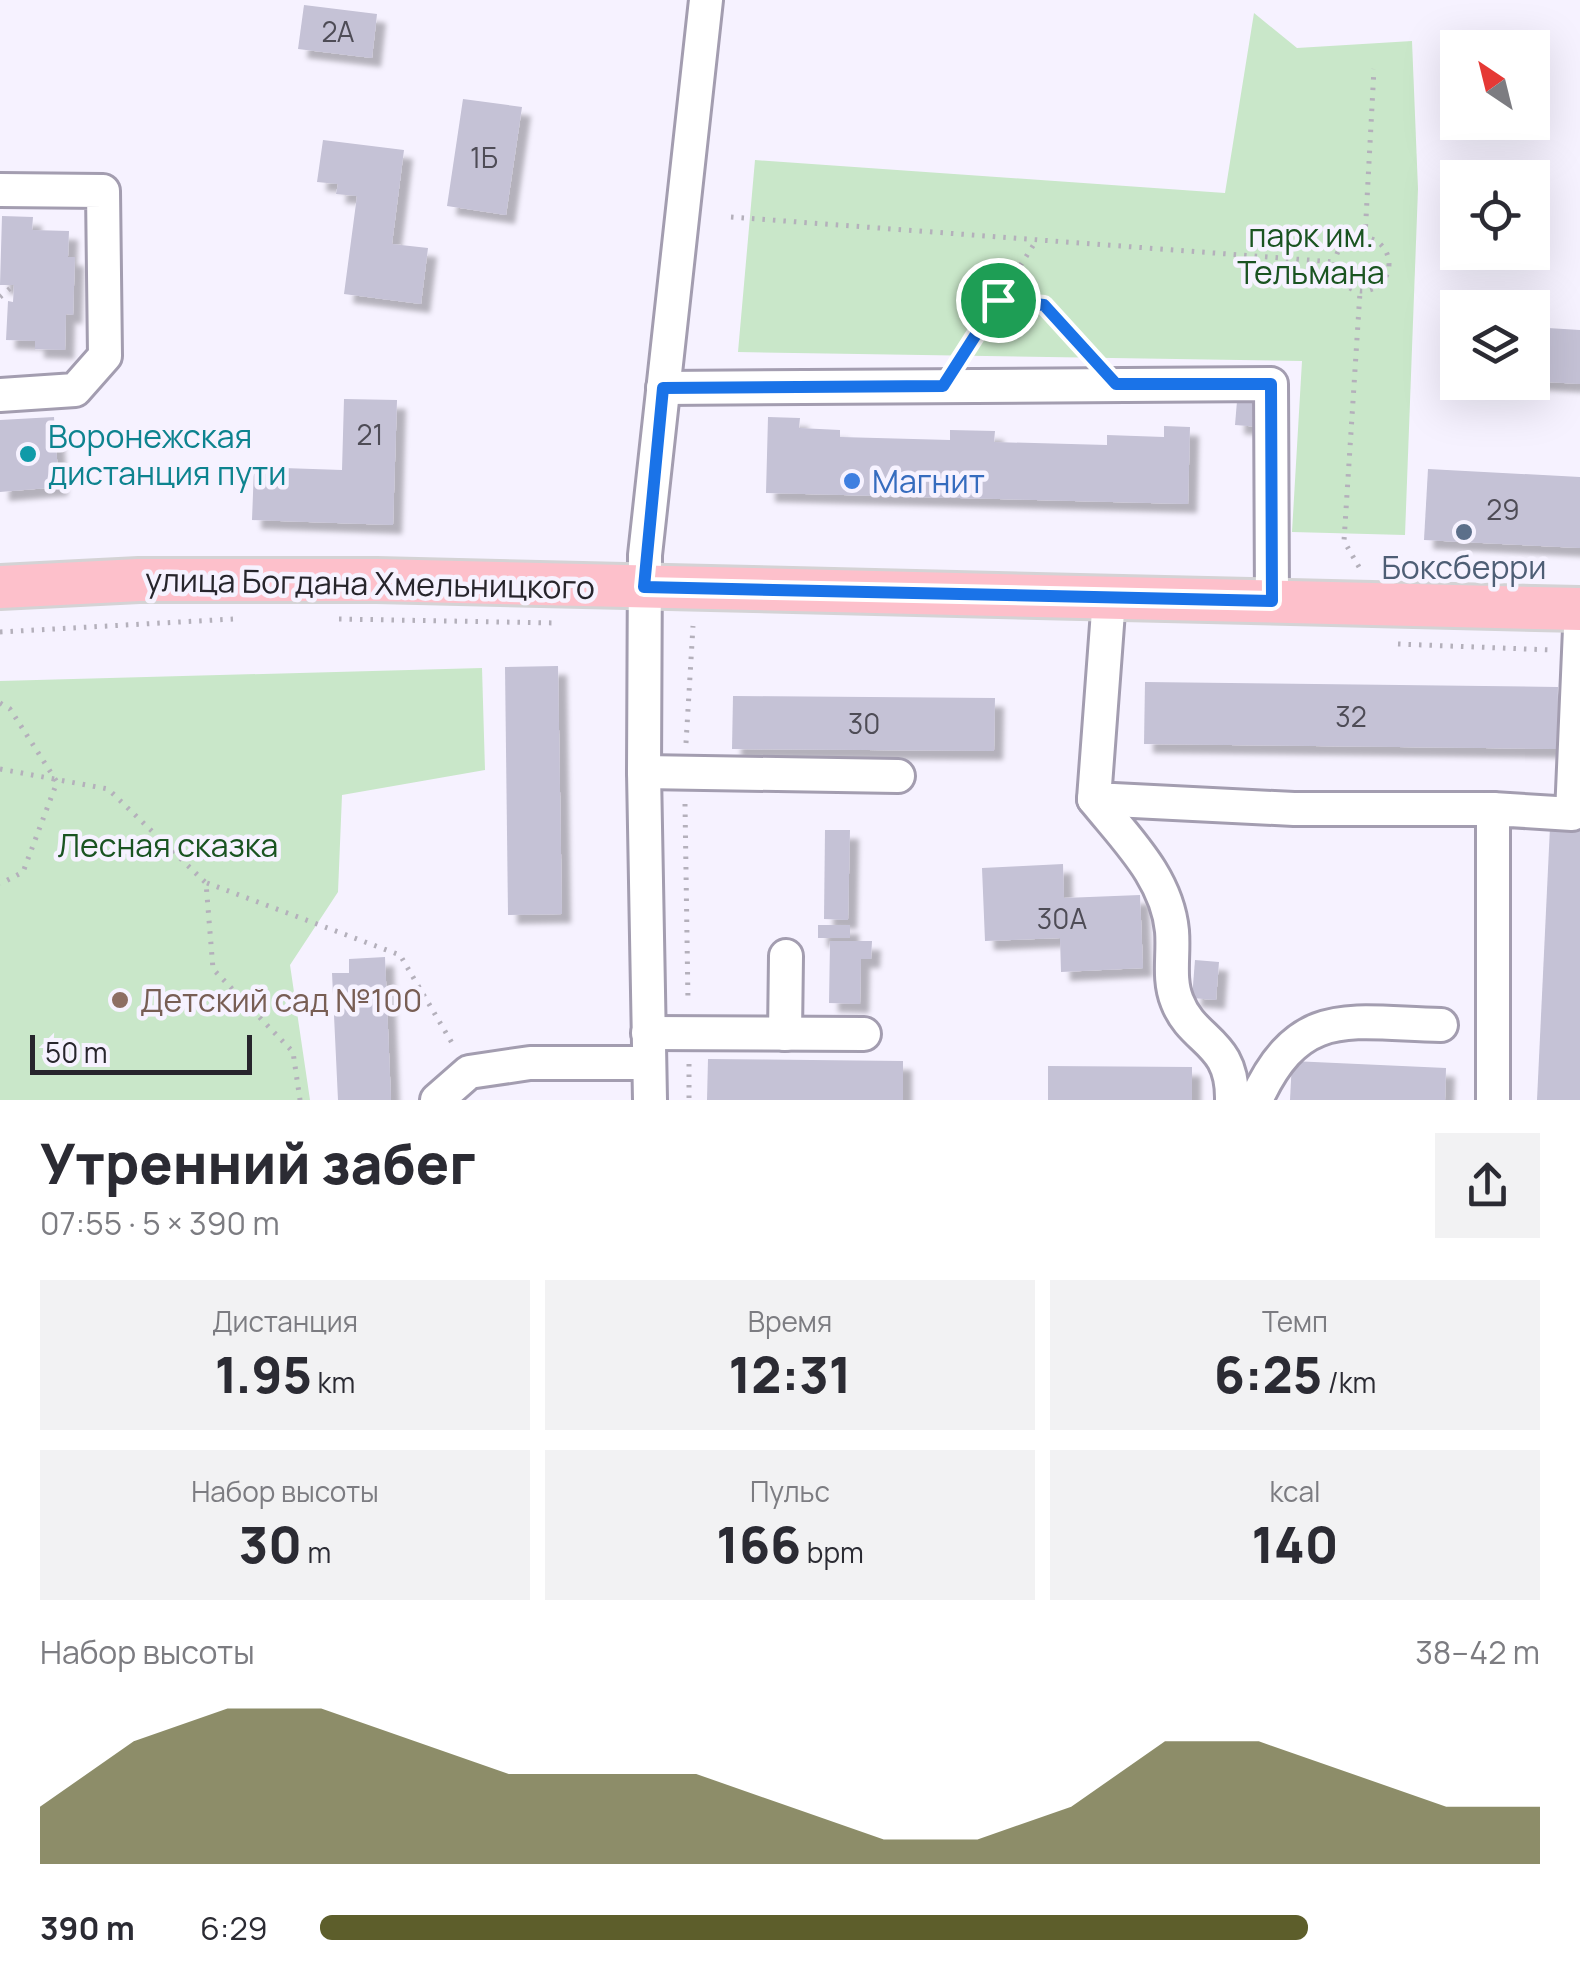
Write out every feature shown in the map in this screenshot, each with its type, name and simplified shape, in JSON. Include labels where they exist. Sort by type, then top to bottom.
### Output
[{"type":"main road","name":"улица Богдана Хмельницкого","points":[[0,587],[138,580],[337,580],[1580,609]]},
{"type":"street","points":[[650,1100],[644,587],[706,0]]},
{"type":"street","points":[[0,190],[104,191],[105,356],[75,390],[0,395]]},
{"type":"street","points":[[663,388],[1271,384],[1272,601]]},
{"type":"street","points":[[1110,598],[1094,799],[1163,888],[1172,930],[1172,978],[1177,1003],[1226,1062],[1232,1100]]},
{"type":"street","points":[[1094,799],[1572,814],[1580,629]]},
{"type":"street","points":[[644,772],[898,776]]},
{"type":"street","points":[[1493,809],[1493,1100]]},
{"type":"street","points":[[785,1034],[786,956]]},
{"type":"street","points":[[1256,1100],[1271,1067],[1288,1046],[1312,1030],[1336,1023],[1441,1025]]},
{"type":"street","points":[[438,1100],[470,1072],[649,1048],[688,1034],[864,1034]]},
{"type":"path","points":[[1365,237],[1374,69]]},
{"type":"path","points":[[731,217],[1335,262]]},
{"type":"path","points":[[1365,237],[1379,242],[1388,253],[1390,267],[1385,280],[1374,290],[1360,292],[1346,286],[1337,276],[1335,262],[1340,248],[1351,239],[1365,237]]},
{"type":"path","points":[[943,386],[1037,240]]},
{"type":"path","points":[[0,297],[14,285]]},
{"type":"path","points":[[1359,567],[1344,541],[1360,292]]},
{"type":"path","points":[[998,300],[1044,305],[1116,384]]},
{"type":"path","points":[[0,632],[250,618]]},
{"type":"path","points":[[326,619],[568,623]]},
{"type":"path","points":[[689,1100],[684,772],[692,626]]},
{"type":"path","points":[[0,703],[10,709],[57,782]]},
{"type":"path","points":[[0,770],[108,790],[206,883],[400,956],[470,1072]]},
{"type":"path","points":[[0,884],[23,872],[57,782]]},
{"type":"path","points":[[206,883],[214,969],[292,1052],[300,1100]]},
{"type":"green space","name":"парк им. Тельмана","points":[[1254,13],[1297,48],[1412,41],[1418,189],[1405,535],[1292,532],[1302,361],[738,352],[755,160],[1225,193]]},
{"type":"green space","name":"Лесная сказка","points":[[482,668],[485,770],[342,795],[338,892],[290,965],[310,1100],[0,1100],[0,681]]},
{"type":"building","points":[[304,5],[377,14],[372,58],[298,49]]},
{"type":"building","points":[[463,99],[522,107],[506,215],[447,206]]},
{"type":"building","points":[[323,140],[404,150],[392,244],[428,248],[421,304],[344,294],[357,196],[336,194],[338,184],[317,182]]},
{"type":"building","points":[[2,216],[33,217],[32,230],[69,231],[68,257],[75,257],[73,315],[66,314],[65,350],[35,349],[35,341],[6,340],[8,301],[13,302],[14,285],[0,285]]},
{"type":"building","points":[[1550,328],[1580,330],[1580,384],[1550,382]]},
{"type":"building","points":[[344,399],[397,400],[393,525],[252,520],[254,467],[342,470]]},
{"type":"building","points":[[1237,401],[1263,404],[1261,427],[1235,425]]},
{"type":"building","name":"Воронежская дистанция пути","points":[[54,417],[59,487],[0,492],[0,420]]},
{"type":"building","points":[[768,417],[800,418],[799,428],[840,430],[840,437],[950,440],[950,430],[995,431],[994,442],[1107,445],[1107,435],[1164,437],[1164,426],[1190,427],[1188,504],[766,493]]},
{"type":"building","points":[[1428,469],[1580,477],[1580,548],[1424,540]]},
{"type":"building","points":[[558,666],[562,914],[508,915],[505,667]]},
{"type":"building","points":[[1145,682],[1558,687],[1557,749],[1144,744]]},
{"type":"building","points":[[733,696],[995,698],[994,751],[732,749]]},
{"type":"building","points":[[1550,827],[1580,829],[1580,1100],[1537,1100]]},
{"type":"building","points":[[825,830],[850,830],[848,920],[824,919]]},
{"type":"building","points":[[1063,864],[1064,898],[1140,895],[1143,968],[1061,972],[1060,938],[985,941],[982,868]]},
{"type":"building","points":[[818,925],[850,925],[850,938],[818,938]]},
{"type":"building","points":[[830,941],[872,941],[871,959],[861,959],[860,1004],[829,1003]]},
{"type":"building","points":[[385,957],[391,1100],[338,1100],[332,973],[349,973],[349,959]]},
{"type":"building","points":[[1195,960],[1219,962],[1216,1000],[1192,998]]},
{"type":"building","points":[[708,1059],[903,1061],[903,1100],[707,1100]]},
{"type":"building","points":[[1292,1061],[1446,1068],[1445,1100],[1290,1100]]},
{"type":"building","points":[[1048,1066],[1192,1067],[1192,1100],[1048,1100]]},
{"type":"place","name":"Воронежская дистанция пути","points":[[28,454]]},
{"type":"place","name":"Магнит","points":[[852,481]]},
{"type":"place","name":"Боксберри","points":[[1464,532]]},
{"type":"place","name":"Детский сад №100","points":[[120,1000]]},
{"type":"route","points":[[998,300],[1044,305],[1116,384],[1271,384],[1272,601],[644,587],[663,388],[943,386],[998,300]]}]
